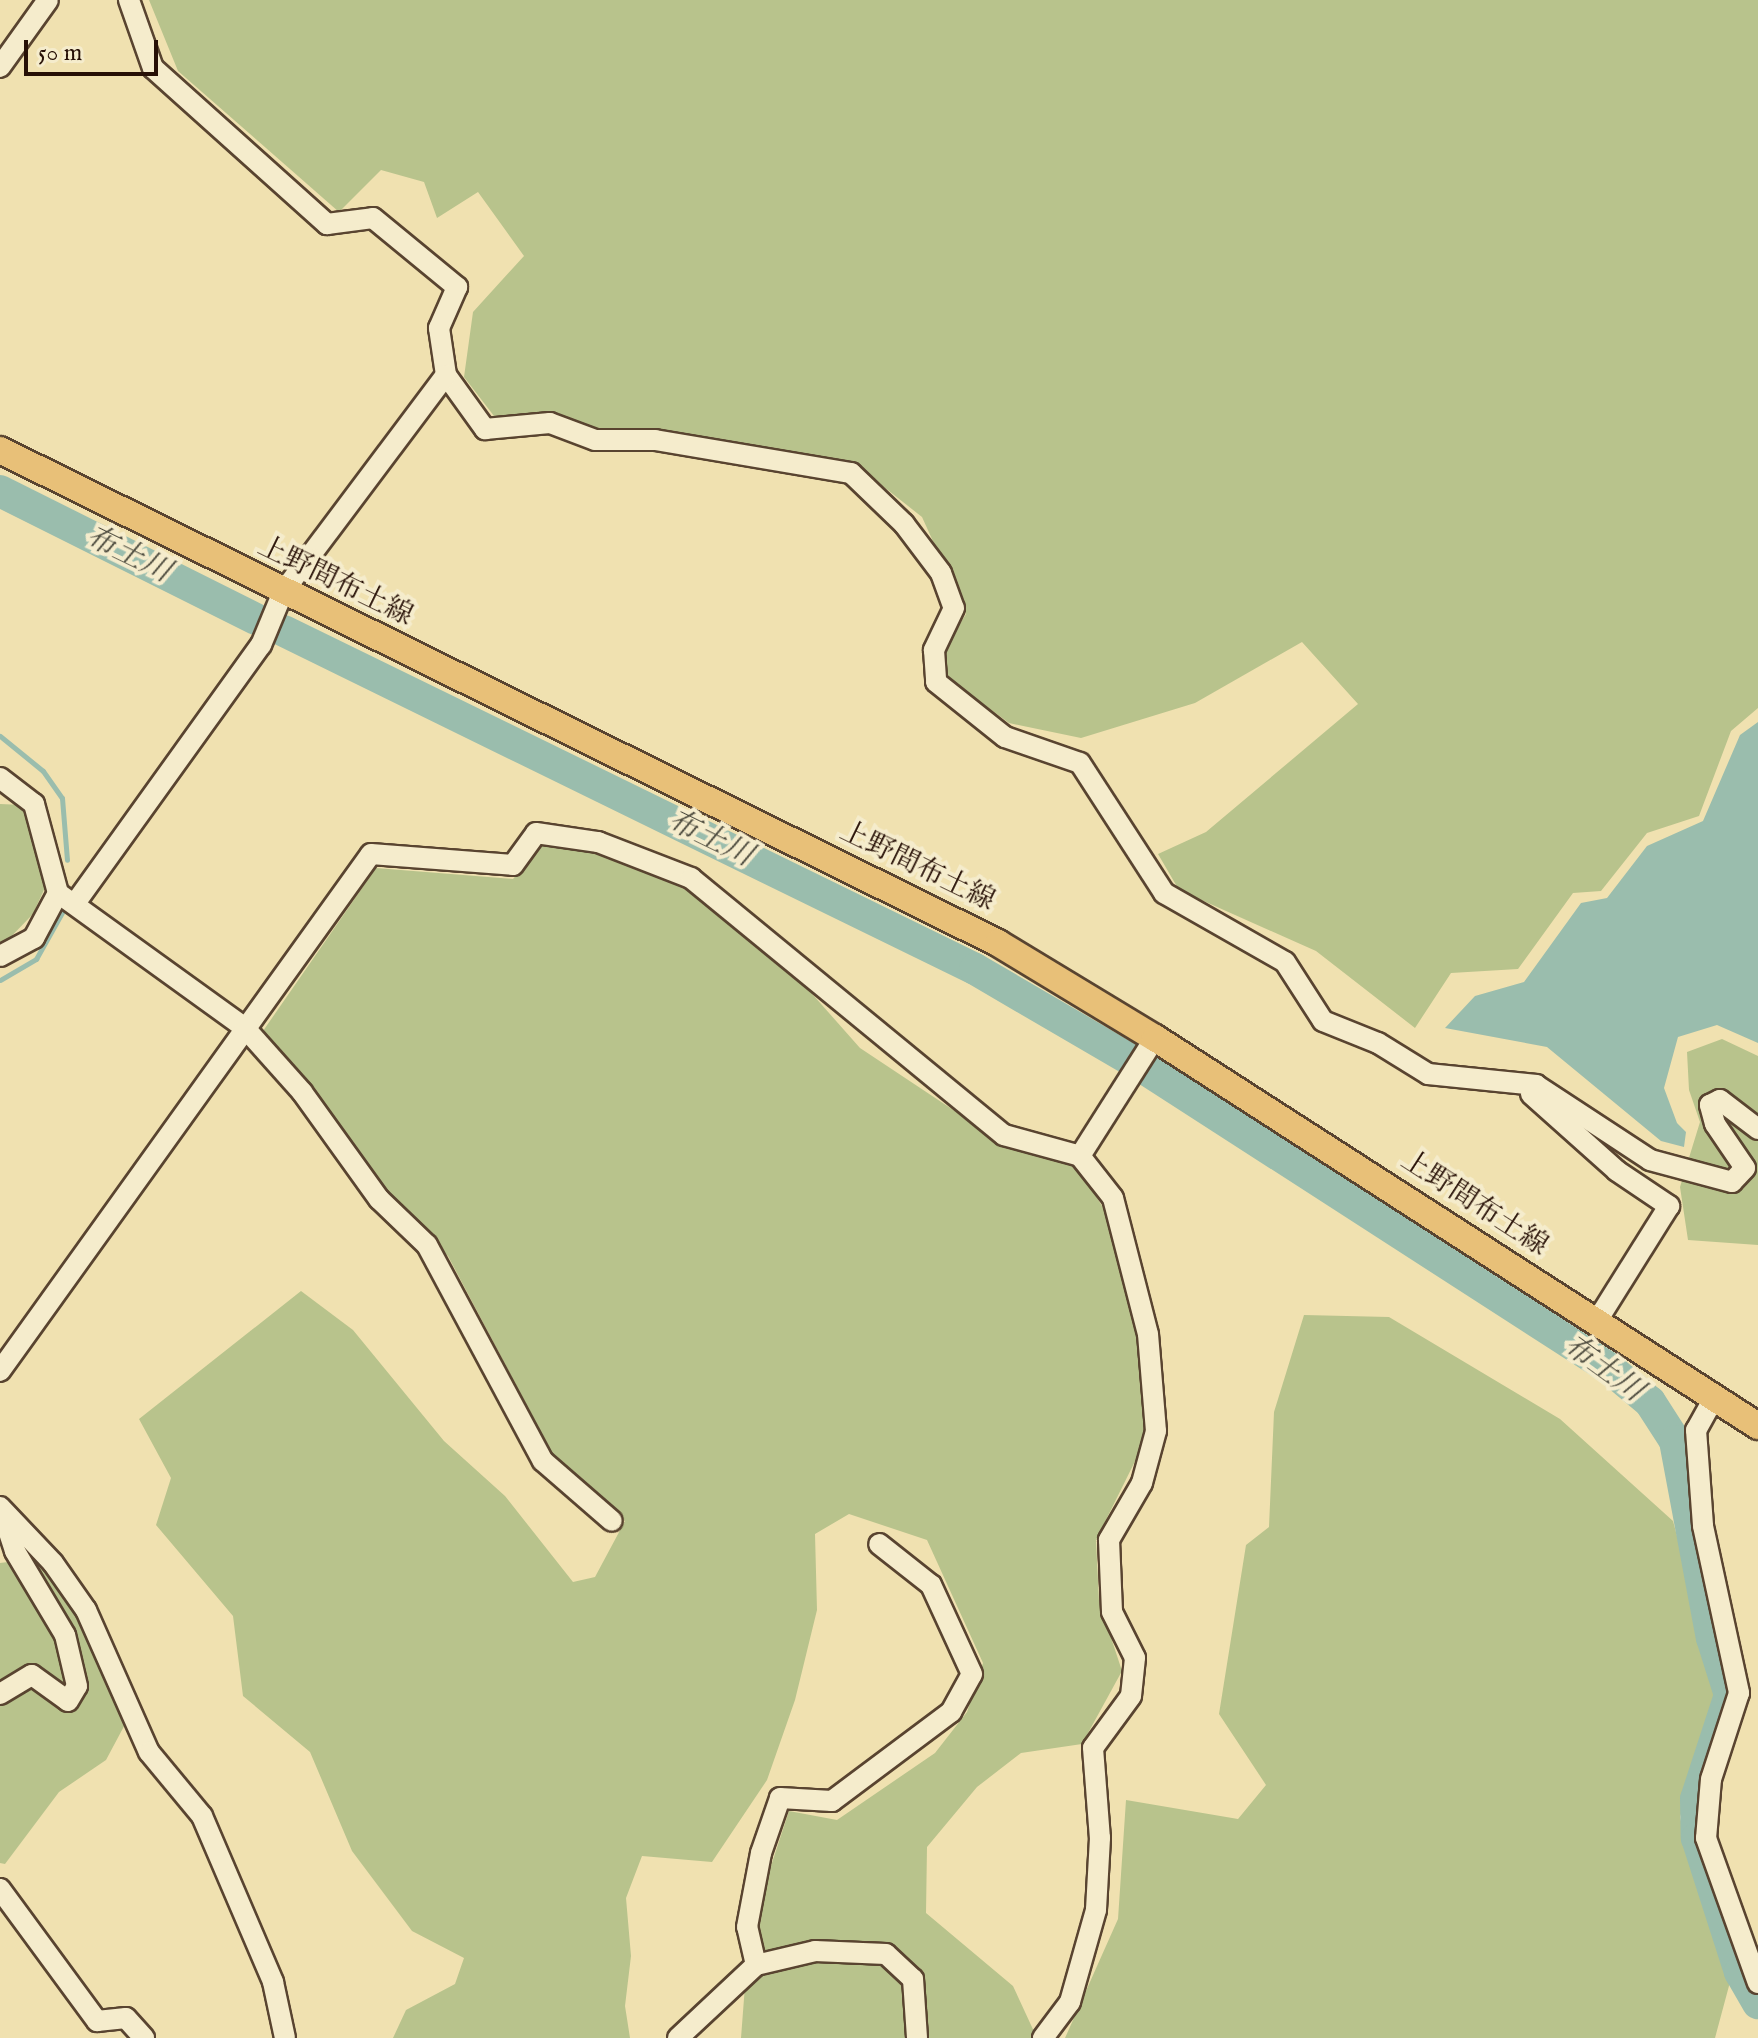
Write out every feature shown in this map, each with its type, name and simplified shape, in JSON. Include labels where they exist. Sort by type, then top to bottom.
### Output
[{"type":"main road","name":"上野間布土線","points":[[0,450],[998,943],[1155,1038],[1758,1426]]},
{"type":"street","points":[[0,67],[48,0]]},
{"type":"street","points":[[129,0],[153,68],[327,224],[373,218],[457,287],[439,328],[446,375],[485,429],[550,423],[595,440],[655,440],[851,473],[904,524],[941,573],[954,608],[934,650],[936,682],[1005,737],[1080,763],[1164,893],[1285,962],[1323,1021],[1378,1043],[1428,1074],[1536,1085],[1650,1160],[1732,1182],[1745,1168],[1715,1124],[1710,1105],[1720,1100],[1758,1129]]},
{"type":"street","points":[[0,956],[34,938],[67,898],[261,645],[283,592],[446,375]]},
{"type":"street","points":[[0,778],[34,804],[67,898],[245,1028],[302,1092],[379,1199],[427,1245],[543,1461],[612,1521]]},
{"type":"street","points":[[0,1371],[371,854],[513,865],[536,833],[598,842],[691,878],[1004,1135],[1080,1156],[1113,1198],[1135,1273],[1148,1334],[1156,1431],[1142,1483],[1109,1540],[1112,1612],[1135,1658],[1131,1696],[1093,1748],[1100,1838],[1096,1910],[1070,2002],[1043,2038]]},
{"type":"street","points":[[1080,1156],[1155,1038]]},
{"type":"street","points":[[1505,1084],[1535,1096],[1617,1171],[1669,1206],[1597,1321]]},
{"type":"street","points":[[1714,1398],[1696,1430],[1703,1526],[1739,1693],[1711,1779],[1706,1838],[1758,1983]]},
{"type":"street","points":[[0,1507],[15,1551],[65,1635],[77,1686],[68,1701],[32,1675],[0,1694]]},
{"type":"street","points":[[0,1507],[53,1563],[86,1610],[149,1752],[202,1816],[273,1982],[285,2038]]},
{"type":"street","points":[[756,1965],[747,1927],[761,1853],[780,1798],[832,1801],[951,1712],[972,1674],[931,1585],[879,1544]]},
{"type":"street","points":[[0,1889],[94,2029],[126,2018],[144,2038]]},
{"type":"street","points":[[678,2038],[756,1965],[815,1951],[886,1954],[913,1979],[917,2038]]},
{"type":"green space","points":[[149,0],[1758,0],[1758,708],[1731,731],[1699,816],[1647,833],[1601,891],[1573,893],[1518,969],[1451,973],[1415,1028],[1316,951],[1179,890],[1158,854],[1206,832],[1358,704],[1302,642],[1195,703],[1081,738],[1009,723],[947,677],[945,648],[966,614],[922,517],[851,461],[651,429],[596,430],[555,412],[494,416],[464,377],[473,312],[524,256],[478,192],[437,218],[424,182],[381,170],[339,212],[178,71]]},
{"type":"green space","points":[[0,804],[23,805],[47,883],[33,914],[0,948]]},
{"type":"green space","points":[[544,843],[593,850],[690,887],[783,961],[860,1048],[1006,1145],[1075,1163],[1109,1217],[1135,1323],[1151,1429],[1096,1540],[1099,1601],[1122,1671],[1082,1744],[1021,1753],[977,1787],[927,1847],[926,1913],[1013,1986],[1037,2038],[741,2038],[749,1933],[789,1811],[837,1820],[935,1753],[967,1712],[983,1663],[927,1540],[849,1514],[815,1534],[817,1610],[795,1700],[767,1780],[712,1862],[642,1856],[626,1898],[631,1956],[625,2006],[630,2038],[393,2038],[406,2010],[455,1984],[464,1958],[412,1931],[352,1851],[310,1752],[243,1696],[233,1616],[156,1525],[171,1478],[139,1419],[301,1291],[353,1330],[444,1441],[505,1496],[573,1582],[595,1577],[625,1521],[553,1455],[448,1256],[400,1210],[263,1031],[376,868],[513,879]]},
{"type":"green space","points":[[1722,1039],[1758,1056],[1758,1245],[1688,1240],[1680,1187],[1700,1122],[1689,1090],[1687,1052]]},
{"type":"green space","points":[[1304,1315],[1389,1317],[1560,1419],[1673,1521],[1718,1689],[1680,1817],[1693,1871],[1733,1971],[1715,2038],[1065,2038],[1118,1919],[1126,1800],[1238,1819],[1266,1785],[1219,1714],[1246,1545],[1269,1527],[1274,1412]]},
{"type":"green space","points":[[32,1559],[101,1630],[138,1700],[106,1760],[59,1792],[5,1864],[0,1863],[0,1563]]},
{"type":"shaded area","points":[[1758,722],[1758,1043],[1717,1025],[1678,1037],[1664,1088],[1677,1123],[1686,1132],[1684,1147],[1661,1141],[1547,1047],[1445,1028],[1475,996],[1524,982],[1581,903],[1607,898],[1647,846],[1703,821],[1740,735]]},
{"type":"waterway","name":"布土川","points":[[0,491],[256,619]]},
{"type":"waterway","name":"布土川","points":[[284,631],[975,969],[1129,1059]]},
{"type":"waterway","points":[[0,736],[43,771],[62,798],[67,860]]},
{"type":"waterway","points":[[0,980],[36,959],[64,909]]},
{"type":"waterway","name":"布土川","points":[[1147,1070],[1609,1368],[1650,1402],[1675,1441],[1712,1638],[1730,1695],[1696,1799],[1697,1838],[1740,1972],[1758,2003]]}]
